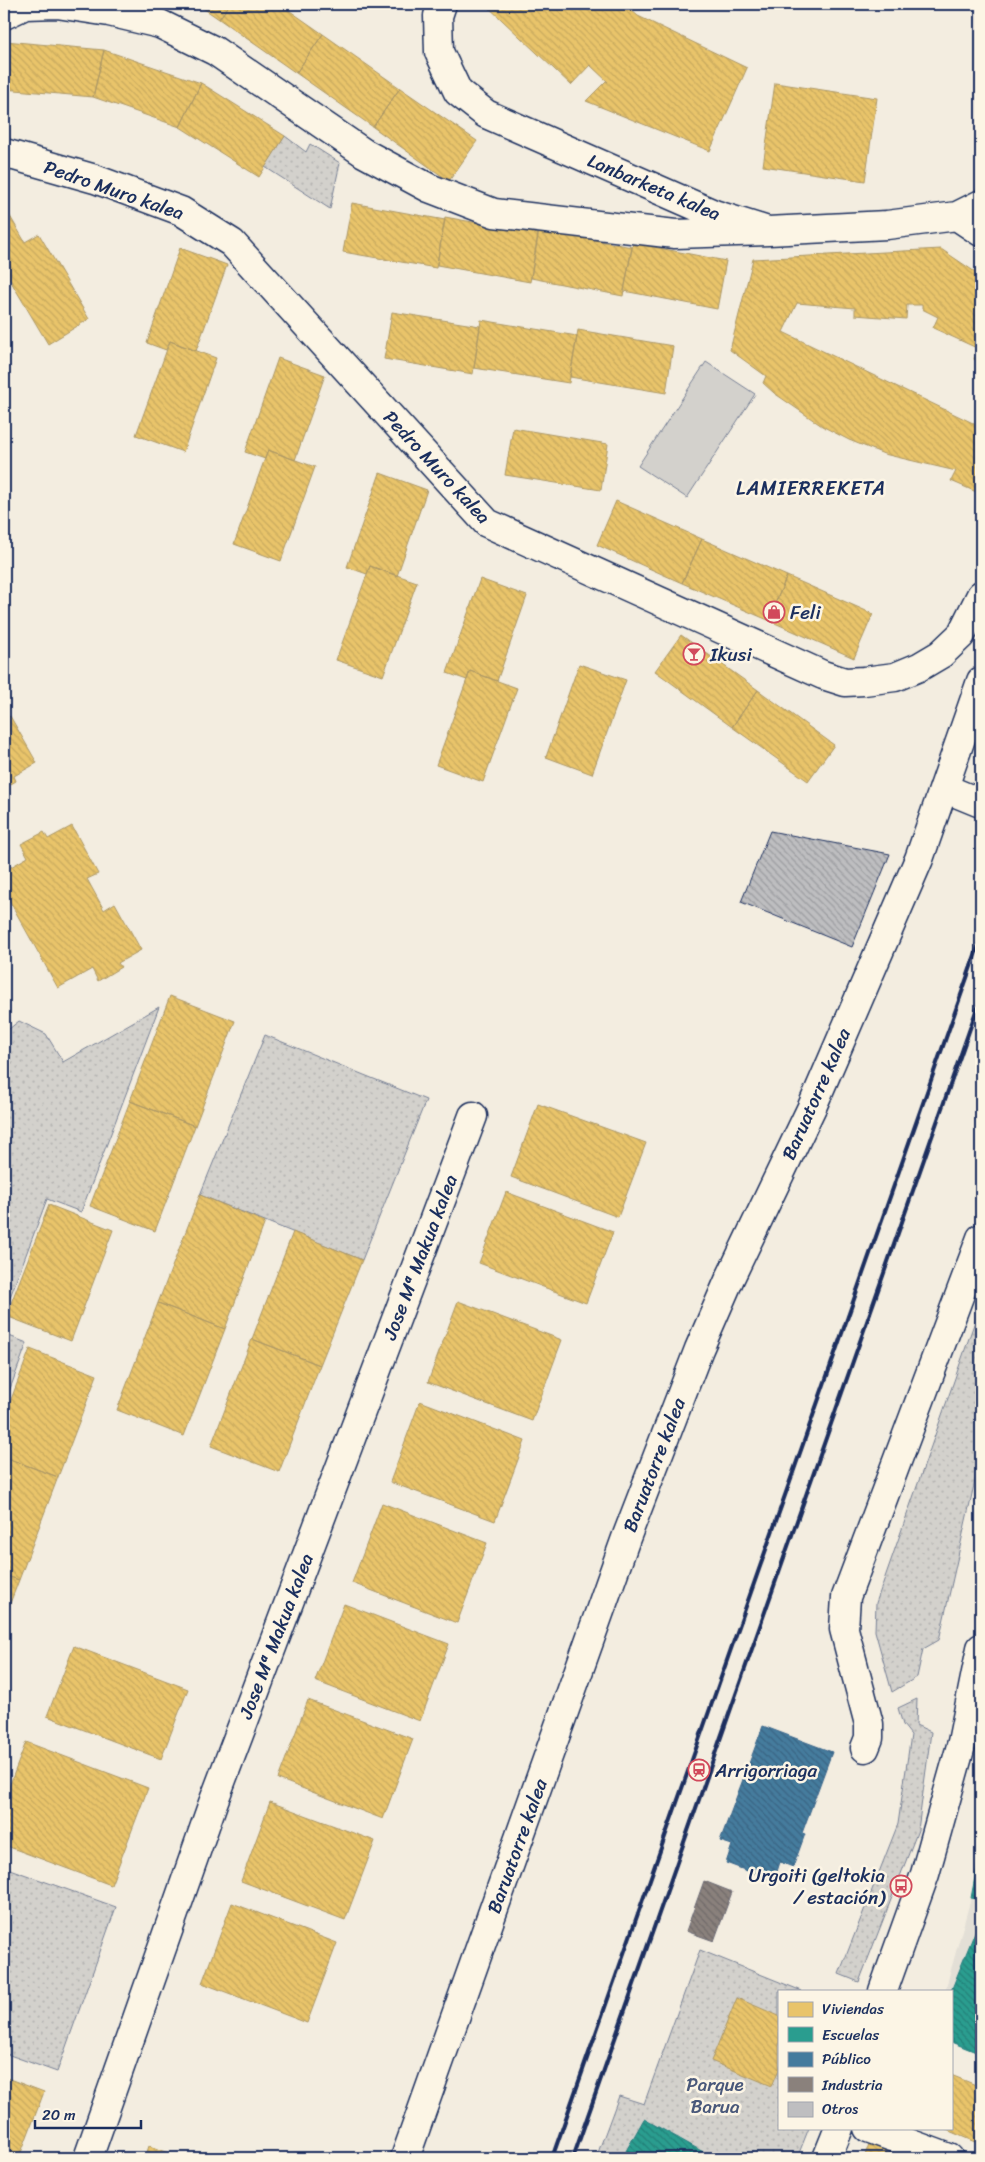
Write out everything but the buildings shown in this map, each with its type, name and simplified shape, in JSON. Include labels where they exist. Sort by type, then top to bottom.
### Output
[{"type":"street","points":[[4,15],[25,6],[57,4],[109,12],[160,24],[215,51],[364,152],[429,188],[494,212],[675,234],[768,230]]},
{"type":"street","name":"Lanbarketa kalea","points":[[442,4],[438,16],[439,52],[458,92],[486,114],[714,214],[768,230],[887,225],[957,216],[981,204]]},
{"type":"street","name":"Pedro Muro kalea","points":[[4,153],[95,179],[181,211],[232,243],[487,523],[514,536],[823,675],[845,682],[895,677],[941,654],[961,635],[981,595]]},
{"type":"street","points":[[957,216],[981,232]]},
{"type":"street","name":"Baruatorre kalea","points":[[405,2158],[626,1538],[699,1349],[734,1270],[812,1107],[919,859],[981,681]]},
{"type":"street","points":[[944,788],[978,802]]},
{"type":"street","name":"Jose Mª Makua kalea","points":[[88,2158],[213,1803],[473,1116]]},
{"type":"street","points":[[865,1748],[869,1738],[869,1724],[844,1629],[846,1597],[981,1238]]},
{"type":"street","points":[[883,1990],[972,1744],[981,1648]]},
{"type":"street","points":[[827,2158],[838,2130]]},
{"type":"street","points":[[873,2130],[949,2158]]},
{"type":"shaded area","points":[[981,1846],[981,2054],[952,2042],[952,1990],[945,1990],[971,1898]]},
{"type":"green space","points":[[285,136],[306,152],[310,144],[340,163],[330,209],[265,167]]},
{"type":"green space","points":[[706,362],[755,394],[687,498],[638,466]]},
{"type":"green space","points":[[159,1007],[81,1212],[47,1199],[4,1313],[4,1033],[19,1021],[46,1034],[63,1062]]},
{"type":"green space","points":[[265,1035],[426,1100],[362,1260],[200,1195]]},
{"type":"green space","points":[[981,1304],[981,1454],[939,1640],[923,1649],[917,1677],[892,1692],[875,1631],[876,1603]]},
{"type":"green space","points":[[4,1334],[27,1343],[4,1405]]},
{"type":"green space","points":[[917,1699],[916,1725],[931,1732],[918,1830],[859,1982],[839,1974],[898,1824],[911,1735],[903,1725],[898,1708]]},
{"type":"green space","points":[[4,1867],[116,1907],[57,2072],[4,2053]]},
{"type":"green space","name":"Parque Barua","points":[[700,1950],[800,1990],[778,1990],[778,2130],[808,2130],[797,2158],[596,2158],[619,2096],[644,2104]]},
{"type":"railway","points":[[552,2158],[981,938]]},
{"type":"railway","points":[[573,2158],[981,997]]},
{"type":"place","name":"Feli","points":[[774,612]]},
{"type":"place","name":"Ikusi","points":[[694,654]]},
{"type":"place","name":"Arrigorriaga","points":[[699,1770]]},
{"type":"place","name":"Urgoiti (geltokia / estación)","points":[[901,1886]]},
{"type":"district","name":"LAMIERREKETA","points":[[811,488]]}]
